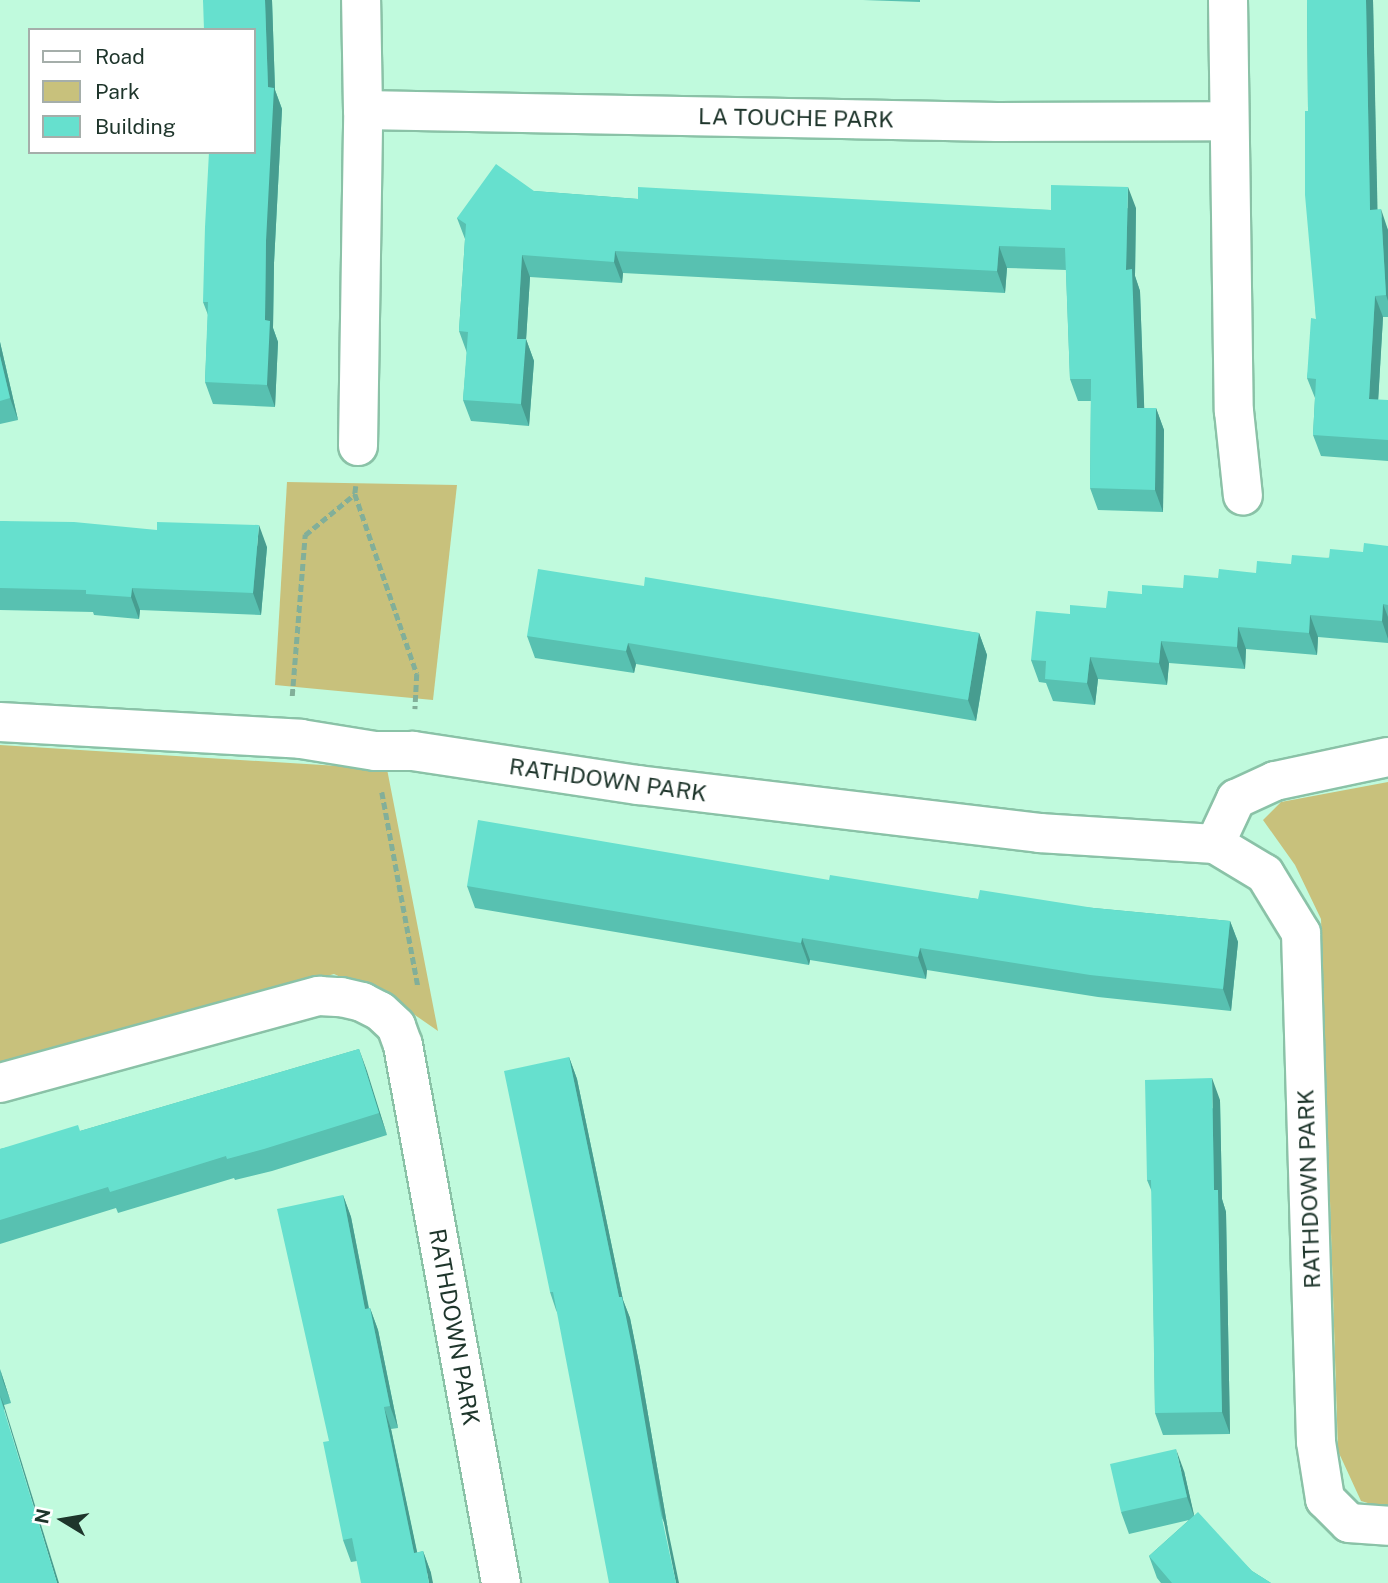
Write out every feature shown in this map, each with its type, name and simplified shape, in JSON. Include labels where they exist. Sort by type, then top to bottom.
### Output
[{"type":"street","points":[[358,446],[363,110],[361,0]]},
{"type":"street","points":[[1228,0],[1234,411],[1243,496]]},
{"type":"street","name":"LA TOUCHE PARK","points":[[363,110],[997,122],[1228,121]]},
{"type":"street","name":"RATHDOWN PARK","points":[[0,722],[288,738],[375,751],[413,751],[638,785],[1039,833],[1215,844],[1265,874],[1301,933],[1315,1442],[1325,1499],[1349,1523],[1388,1526]]},
{"type":"street","points":[[1215,844],[1236,799],[1275,781],[1388,757]]},
{"type":"street","points":[[0,1083],[319,996],[362,1002],[380,1011],[396,1026]]},
{"type":"street","name":"RATHDOWN PARK","points":[[396,1026],[403,1045],[501,1583]]},
{"type":"path","points":[[358,446],[355,494],[417,674],[413,751]]},
{"type":"path","points":[[288,738],[305,535],[355,494]]},
{"type":"path","points":[[375,751],[425,1021],[396,1026]]},
{"type":"green space","points":[[287,482],[457,485],[433,700],[275,685]]},
{"type":"green space","points":[[0,745],[387,769],[438,1031],[399,1004],[334,974],[0,1067]]},
{"type":"green space","points":[[1388,782],[1388,1509],[1361,1501],[1338,1451],[1321,919],[1295,865],[1263,820],[1281,802]]},
{"type":"building","points":[[203,0],[265,0],[268,87],[274,88],[266,241],[265,320],[270,321],[267,385],[205,382],[208,302],[203,302],[209,154],[256,154],[256,28],[204,28]]},
{"type":"building","points":[[1307,0],[1366,0],[1370,210],[1381,209],[1386,295],[1375,296],[1369,399],[1388,400],[1388,440],[1313,435],[1316,379],[1307,378],[1311,318],[1316,319],[1305,195],[1305,111],[1308,111]]},
{"type":"building","points":[[496,164],[534,191],[638,199],[638,187],[1051,210],[1051,185],[1128,187],[1126,270],[1132,269],[1137,408],[1156,408],[1155,490],[1090,488],[1091,379],[1070,379],[1065,248],[999,246],[997,271],[615,251],[614,262],[522,255],[517,339],[526,339],[521,404],[463,400],[468,332],[459,331],[466,224],[457,218]]},
{"type":"building","points":[[0,356],[10,398],[0,401]]},
{"type":"building","points":[[0,521],[74,522],[157,530],[157,522],[259,525],[253,593],[132,588],[131,597],[86,594],[86,590],[0,588]]},
{"type":"building","points":[[1364,543],[1388,546],[1388,605],[1383,604],[1382,621],[1310,615],[1309,633],[1238,627],[1237,647],[1161,641],[1159,663],[1090,657],[1087,683],[1045,679],[1046,661],[1031,660],[1036,611],[1070,614],[1070,605],[1106,608],[1108,591],[1142,594],[1142,585],[1183,588],[1184,575],[1218,578],[1219,569],[1256,573],[1257,561],[1291,564],[1292,555],[1329,558],[1330,549],[1363,552]]},
{"type":"building","points":[[538,569],[644,586],[645,577],[979,633],[968,700],[628,643],[626,651],[527,636]]},
{"type":"building","points":[[478,820],[829,880],[830,875],[978,899],[980,890],[1094,908],[1230,921],[1223,989],[1090,975],[920,948],[918,957],[802,938],[801,943],[467,886]]},
{"type":"building","points":[[359,1049],[379,1113],[264,1149],[227,1159],[226,1156],[110,1192],[108,1187],[0,1220],[0,1149],[78,1125],[80,1131]]},
{"type":"building","points":[[569,1057],[619,1297],[622,1297],[632,1346],[660,1509],[676,1583],[609,1583],[553,1292],[550,1292],[504,1071]]},
{"type":"building","points":[[1212,1078],[1214,1190],[1218,1190],[1222,1412],[1155,1413],[1151,1180],[1147,1180],[1145,1080]]},
{"type":"building","points":[[343,1195],[365,1309],[370,1308],[390,1406],[384,1407],[414,1553],[423,1551],[429,1583],[361,1583],[352,1538],[343,1540],[323,1442],[329,1441],[277,1209]]},
{"type":"building","points":[[0,1397],[57,1583],[0,1583]]},
{"type":"building","points":[[1176,1449],[1187,1497],[1121,1512],[1110,1464]]},
{"type":"building","points":[[1198,1512],[1252,1571],[1271,1583],[1172,1583],[1149,1556]]}]
